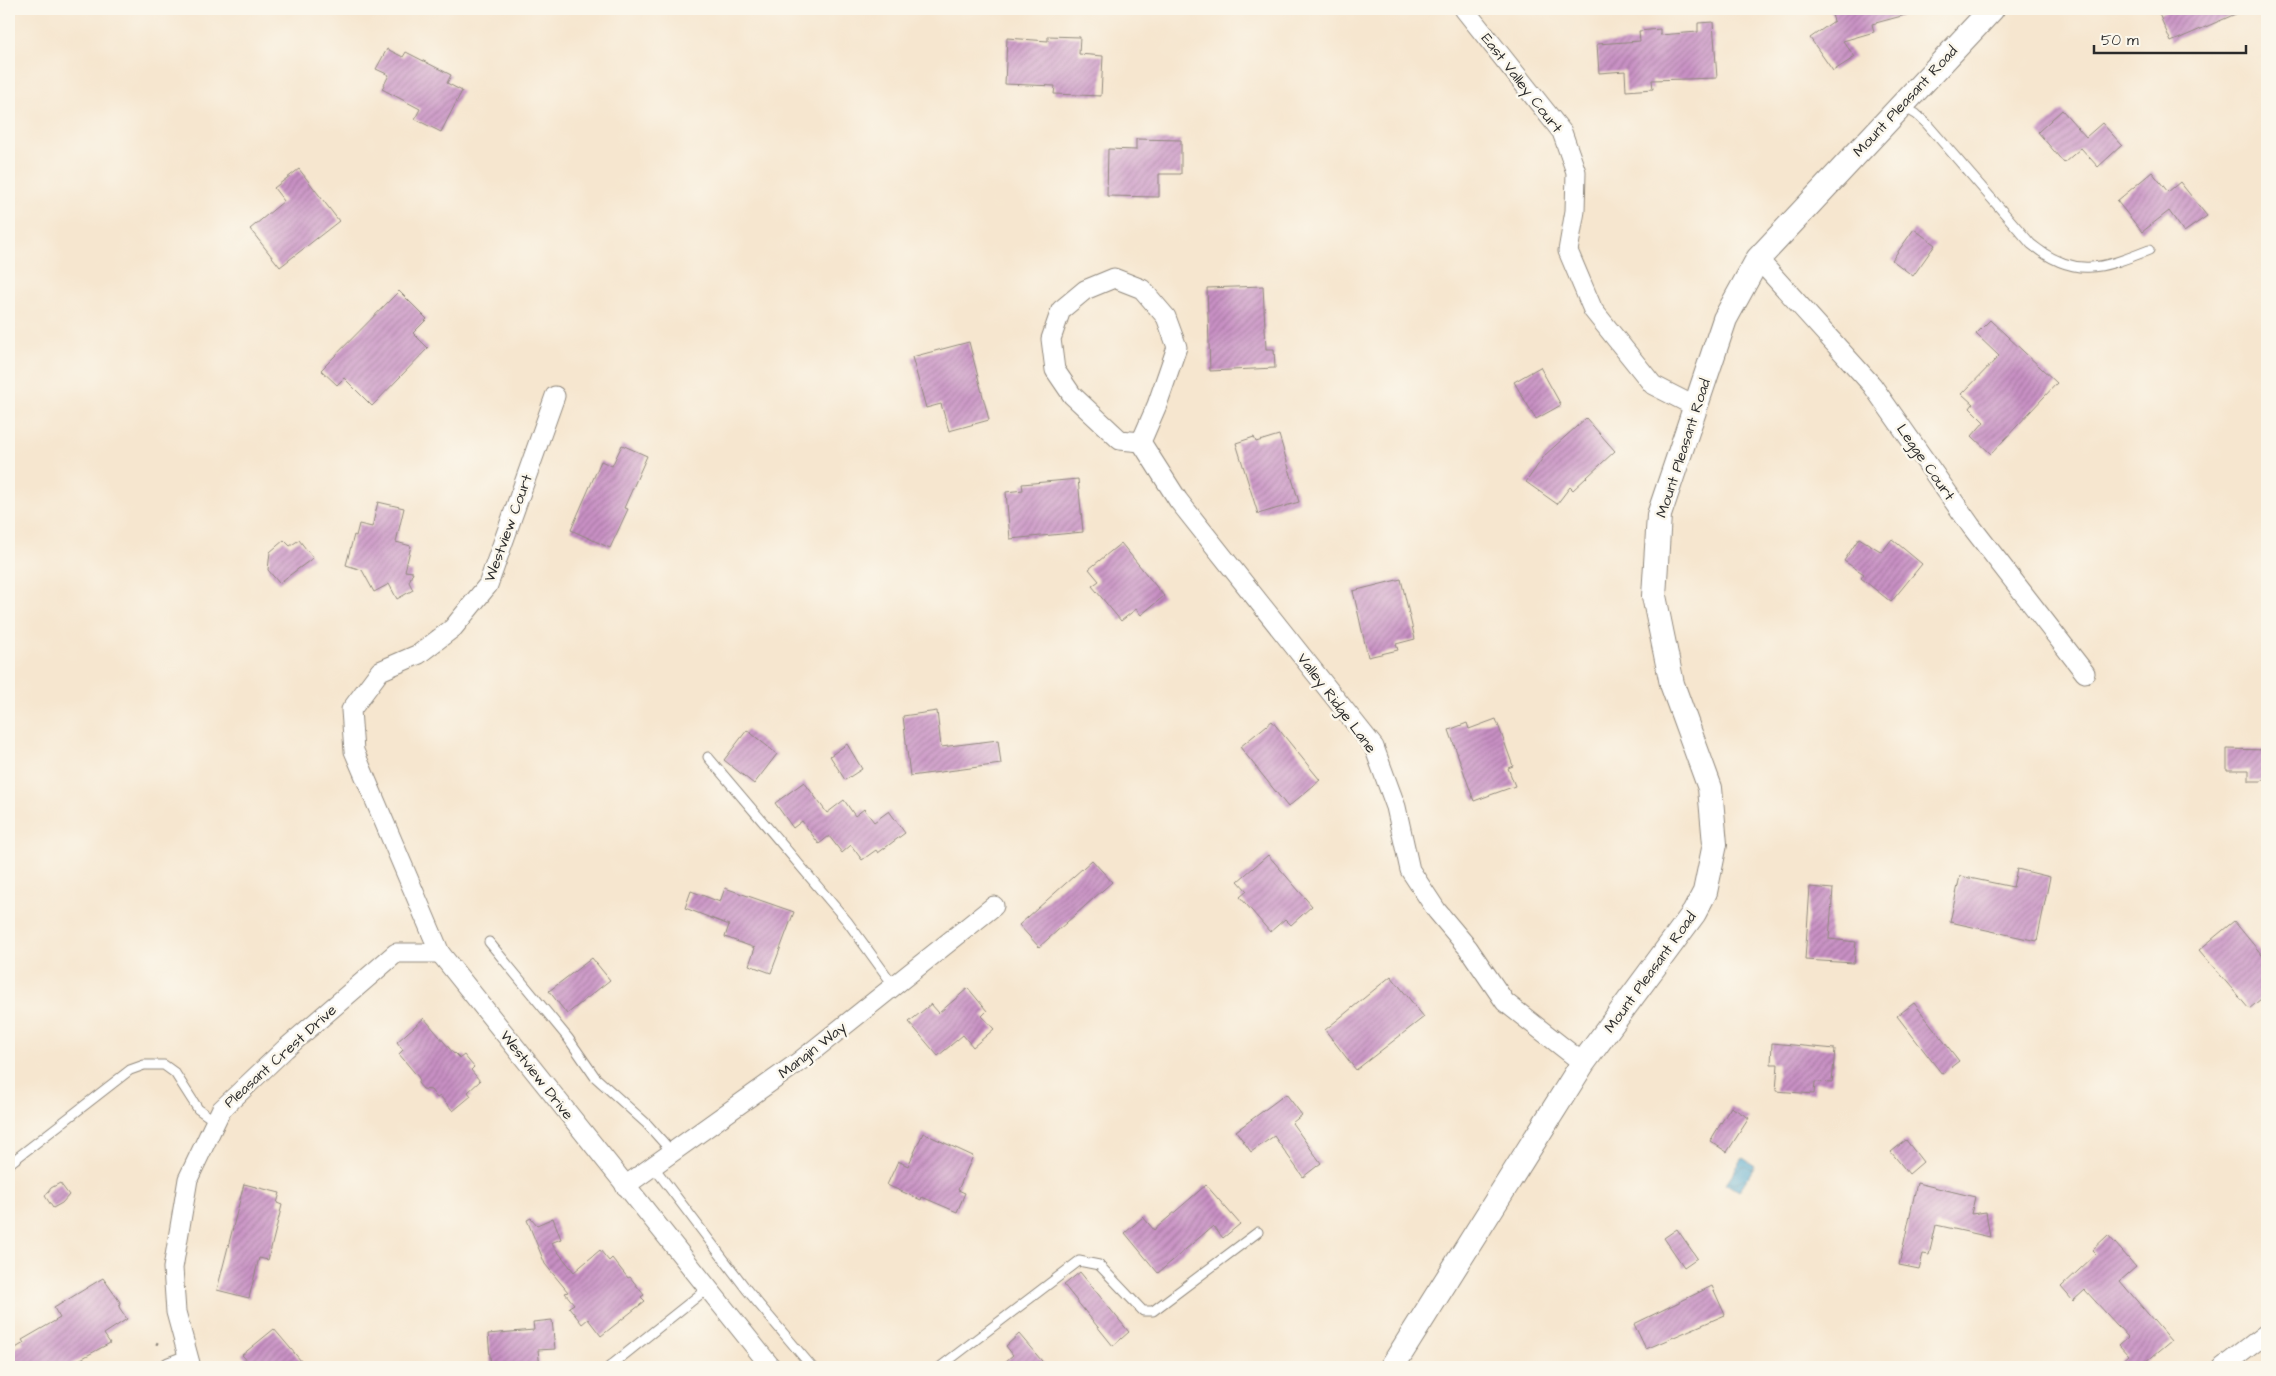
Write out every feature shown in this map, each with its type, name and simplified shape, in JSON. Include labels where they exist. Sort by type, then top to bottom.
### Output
[{"type":"street","name":"East Valley Court","points":[[1464,9],[1562,132],[1576,172],[1576,211],[1568,251],[1593,310],[1653,385],[1696,407]]},
{"type":"street","name":"Mount Pleasant Road","points":[[1392,1367],[1583,1063],[1694,913],[1705,892],[1715,844],[1710,788],[1672,684],[1654,596],[1659,515],[1725,319],[1758,258],[1992,9]]},
{"type":"street","name":"Legge Court","points":[[1758,258],[1872,385],[1971,526],[2085,674]]},
{"type":"street","points":[[1114,278],[1142,289],[1166,317],[1176,347],[1157,405],[1141,442],[1120,440],[1072,395],[1055,370],[1051,339],[1061,310],[1085,290],[1114,278]]},
{"type":"street","name":"Westview Court","points":[[354,751],[351,710],[380,670],[419,654],[453,628],[488,585],[555,396]]},
{"type":"street","name":"Valley Ridge Lane","points":[[1141,442],[1178,500],[1374,747],[1396,807],[1410,870],[1436,911],[1468,948],[1505,1002],[1583,1063]]},
{"type":"street","name":"Westview Drive","points":[[354,751],[440,953],[771,1367]]},
{"type":"street","name":"Mangin Way","points":[[625,1186],[800,1061],[994,906]]},
{"type":"street","name":"Pleasant Crest Drive","points":[[189,1363],[176,1312],[173,1268],[188,1179],[221,1110],[278,1056],[396,953],[440,953]]},
{"type":"street","points":[[2224,1367],[2267,1333]]},
{"type":"street","points":[[170,1367],[189,1363]]},
{"type":"lane","points":[[1901,106],[1916,114],[1926,123],[2031,244],[2046,256],[2077,268],[2092,269],[2113,264],[2149,250]]},
{"type":"lane","points":[[708,757],[847,921],[894,986]]},
{"type":"lane","points":[[489,942],[568,1038],[595,1077],[647,1124],[672,1152]]},
{"type":"lane","points":[[9,1164],[130,1070],[144,1065],[164,1065],[175,1073],[198,1109],[215,1121]]},
{"type":"lane","points":[[653,1166],[747,1290],[812,1367]]},
{"type":"lane","points":[[940,1367],[1079,1261],[1099,1266],[1143,1312],[1153,1311],[1258,1232]]},
{"type":"lane","points":[[608,1367],[708,1288]]},
{"type":"water","points":[[1743,1158],[1755,1166],[1739,1191],[1726,1183]]},
{"type":"building","points":[[1830,9],[1908,9],[1909,14],[1872,24],[1874,32],[1843,41],[1855,57],[1833,71],[1810,38],[1834,21]]},
{"type":"building","points":[[2170,9],[2247,9],[2171,42],[2159,14]]},
{"type":"building","points":[[1713,22],[1717,78],[1652,80],[1653,89],[1626,91],[1625,71],[1599,73],[1597,44],[1640,41],[1639,31],[1660,29],[1660,35],[1698,32],[1698,23]]},
{"type":"building","points":[[1048,36],[1080,37],[1079,54],[1103,56],[1101,96],[1054,94],[1055,86],[1005,84],[1007,38],[1048,41]]},
{"type":"building","points":[[387,49],[403,57],[406,52],[451,75],[447,83],[462,91],[441,132],[415,119],[420,109],[382,89],[389,75],[376,69]]},
{"type":"building","points":[[2062,110],[2086,137],[2102,123],[2122,145],[2098,167],[2081,148],[2064,163],[2038,132]]},
{"type":"building","points":[[1136,139],[1181,140],[1181,174],[1159,174],[1159,197],[1107,196],[1108,149],[1136,150]]},
{"type":"building","points":[[299,169],[339,221],[280,267],[250,229],[284,201],[274,188]]},
{"type":"building","points":[[2152,172],[2168,192],[2180,182],[2207,216],[2184,232],[2169,211],[2142,232],[2117,201]]},
{"type":"building","points":[[1914,229],[1935,245],[1913,276],[1892,260]]},
{"type":"building","points":[[1263,286],[1266,349],[1274,349],[1275,368],[1210,371],[1207,288]]},
{"type":"building","points":[[399,291],[427,319],[413,333],[428,348],[372,406],[344,378],[337,385],[321,370]]},
{"type":"building","points":[[1990,320],[2057,383],[1991,454],[1972,436],[1984,422],[1970,408],[1973,404],[1962,394],[1999,356],[1976,334]]},
{"type":"building","points":[[969,342],[989,420],[949,431],[941,404],[926,408],[912,357]]},
{"type":"building","points":[[1540,367],[1561,405],[1536,419],[1514,382]]},
{"type":"building","points":[[1586,418],[1615,451],[1573,490],[1570,487],[1557,504],[1526,482],[1545,455]]},
{"type":"building","points":[[1279,435],[1299,502],[1258,514],[1236,443],[1254,437],[1256,442]]},
{"type":"building","points":[[622,445],[647,456],[624,508],[628,509],[610,548],[571,530],[601,461],[612,466]]},
{"type":"building","points":[[1078,479],[1083,532],[1010,539],[1006,492],[1023,490],[1022,484]]},
{"type":"building","points":[[378,502],[404,508],[396,542],[411,546],[405,571],[413,572],[409,582],[413,590],[397,599],[389,584],[374,592],[362,570],[346,565],[359,524],[372,527]]},
{"type":"building","points":[[1859,538],[1882,552],[1892,539],[1922,564],[1891,602],[1861,578],[1864,574],[1844,561]]},
{"type":"building","points":[[284,540],[290,546],[299,540],[313,558],[279,583],[268,570],[270,552]]},
{"type":"building","points":[[1121,543],[1164,596],[1141,615],[1136,609],[1121,621],[1092,586],[1099,581],[1089,569]]},
{"type":"building","points":[[1401,579],[1415,639],[1396,644],[1398,650],[1368,657],[1353,591]]},
{"type":"building","points":[[937,711],[941,747],[998,740],[1001,764],[910,776],[903,716]]},
{"type":"building","points":[[1496,719],[1513,766],[1508,768],[1515,786],[1474,801],[1449,730],[1467,723],[1469,729]]},
{"type":"building","points":[[1272,721],[1320,780],[1288,807],[1240,747]]},
{"type":"building","points":[[747,730],[777,754],[754,784],[724,760]]},
{"type":"building","points":[[847,744],[862,769],[845,780],[830,756]]},
{"type":"building","points":[[2227,749],[2267,750],[2267,775],[2262,781],[2249,781],[2249,770],[2227,770]]},
{"type":"building","points":[[804,782],[827,813],[844,800],[855,816],[864,809],[874,822],[889,811],[905,833],[878,853],[876,850],[862,860],[851,845],[842,853],[829,836],[819,844],[802,821],[793,828],[775,803]]},
{"type":"building","points":[[1268,855],[1312,906],[1291,925],[1285,919],[1270,932],[1240,897],[1247,891],[1238,881]]},
{"type":"building","points":[[1092,860],[1112,882],[1039,947],[1019,925]]},
{"type":"building","points":[[2017,869],[2050,877],[2037,941],[1950,922],[1960,876],[2013,887]]},
{"type":"building","points":[[1810,887],[1833,889],[1829,939],[1856,942],[1854,963],[1805,960]]},
{"type":"building","points":[[725,888],[794,912],[771,973],[749,965],[755,948],[725,937],[729,925],[685,908],[691,891],[720,902]]},
{"type":"building","points":[[2234,921],[2267,961],[2267,994],[2249,1009],[2199,950]]},
{"type":"building","points":[[592,958],[610,980],[567,1014],[549,991]]},
{"type":"building","points":[[1391,976],[1424,1017],[1356,1070],[1325,1030]]},
{"type":"building","points":[[968,988],[987,1011],[982,1016],[994,1029],[973,1047],[963,1035],[938,1056],[909,1022],[931,1004],[939,1013]]},
{"type":"building","points":[[1914,1003],[1959,1061],[1942,1074],[1897,1016]]},
{"type":"building","points":[[424,1018],[454,1054],[460,1058],[464,1055],[474,1067],[471,1070],[480,1081],[468,1092],[471,1096],[453,1111],[440,1096],[437,1098],[431,1090],[423,1089],[418,1083],[419,1078],[399,1054],[403,1050],[397,1042]]},
{"type":"building","points":[[1772,1043],[1835,1049],[1832,1083],[1815,1082],[1814,1094],[1776,1091],[1778,1064],[1771,1064]]},
{"type":"building","points":[[1286,1094],[1302,1115],[1292,1123],[1321,1163],[1303,1177],[1274,1136],[1251,1152],[1236,1131]]},
{"type":"building","points":[[1731,1107],[1749,1118],[1727,1152],[1710,1141]]},
{"type":"building","points":[[923,1133],[973,1156],[958,1190],[965,1193],[957,1212],[922,1197],[921,1200],[887,1185],[898,1161],[908,1166]]},
{"type":"building","points":[[1906,1140],[1923,1162],[1909,1174],[1891,1152]]},
{"type":"building","points":[[60,1183],[69,1195],[62,1203],[53,1208],[45,1196],[51,1188]]},
{"type":"building","points":[[1917,1183],[1975,1197],[1971,1214],[1986,1212],[1990,1237],[1936,1225],[1929,1255],[1923,1254],[1919,1269],[1899,1265]]},
{"type":"building","points":[[244,1184],[280,1193],[277,1203],[282,1205],[268,1260],[259,1258],[249,1298],[217,1290]]},
{"type":"building","points":[[1206,1185],[1240,1224],[1223,1238],[1213,1226],[1158,1273],[1125,1233],[1143,1217],[1154,1230]]},
{"type":"building","points":[[531,1218],[537,1225],[553,1218],[561,1239],[551,1243],[574,1272],[600,1250],[609,1261],[612,1258],[628,1278],[630,1277],[644,1295],[641,1297],[645,1301],[601,1336],[588,1319],[582,1324],[569,1307],[574,1304],[565,1293],[568,1292],[545,1264],[527,1220]]},
{"type":"building","points":[[1677,1229],[1697,1258],[1684,1267],[1664,1238]]},
{"type":"building","points":[[2108,1235],[2136,1267],[2120,1281],[2171,1341],[2140,1367],[2114,1367],[2128,1355],[2119,1345],[2128,1337],[2085,1290],[2073,1301],[2061,1287],[2096,1254],[2092,1250]]},
{"type":"building","points":[[1080,1272],[1129,1332],[1113,1346],[1064,1285]]},
{"type":"building","points":[[103,1278],[120,1302],[119,1307],[127,1319],[104,1334],[110,1343],[66,1367],[9,1367],[9,1352],[24,1343],[22,1340],[60,1318],[54,1308]]},
{"type":"building","points":[[1712,1286],[1725,1315],[1646,1349],[1634,1324]]},
{"type":"building","points":[[552,1320],[555,1349],[538,1350],[540,1367],[491,1367],[488,1334],[534,1330],[533,1322]]},
{"type":"building","points":[[274,1329],[306,1367],[253,1367],[242,1355]]},
{"type":"building","points":[[1019,1334],[1047,1367],[999,1367],[1013,1355],[1006,1346]]}]
